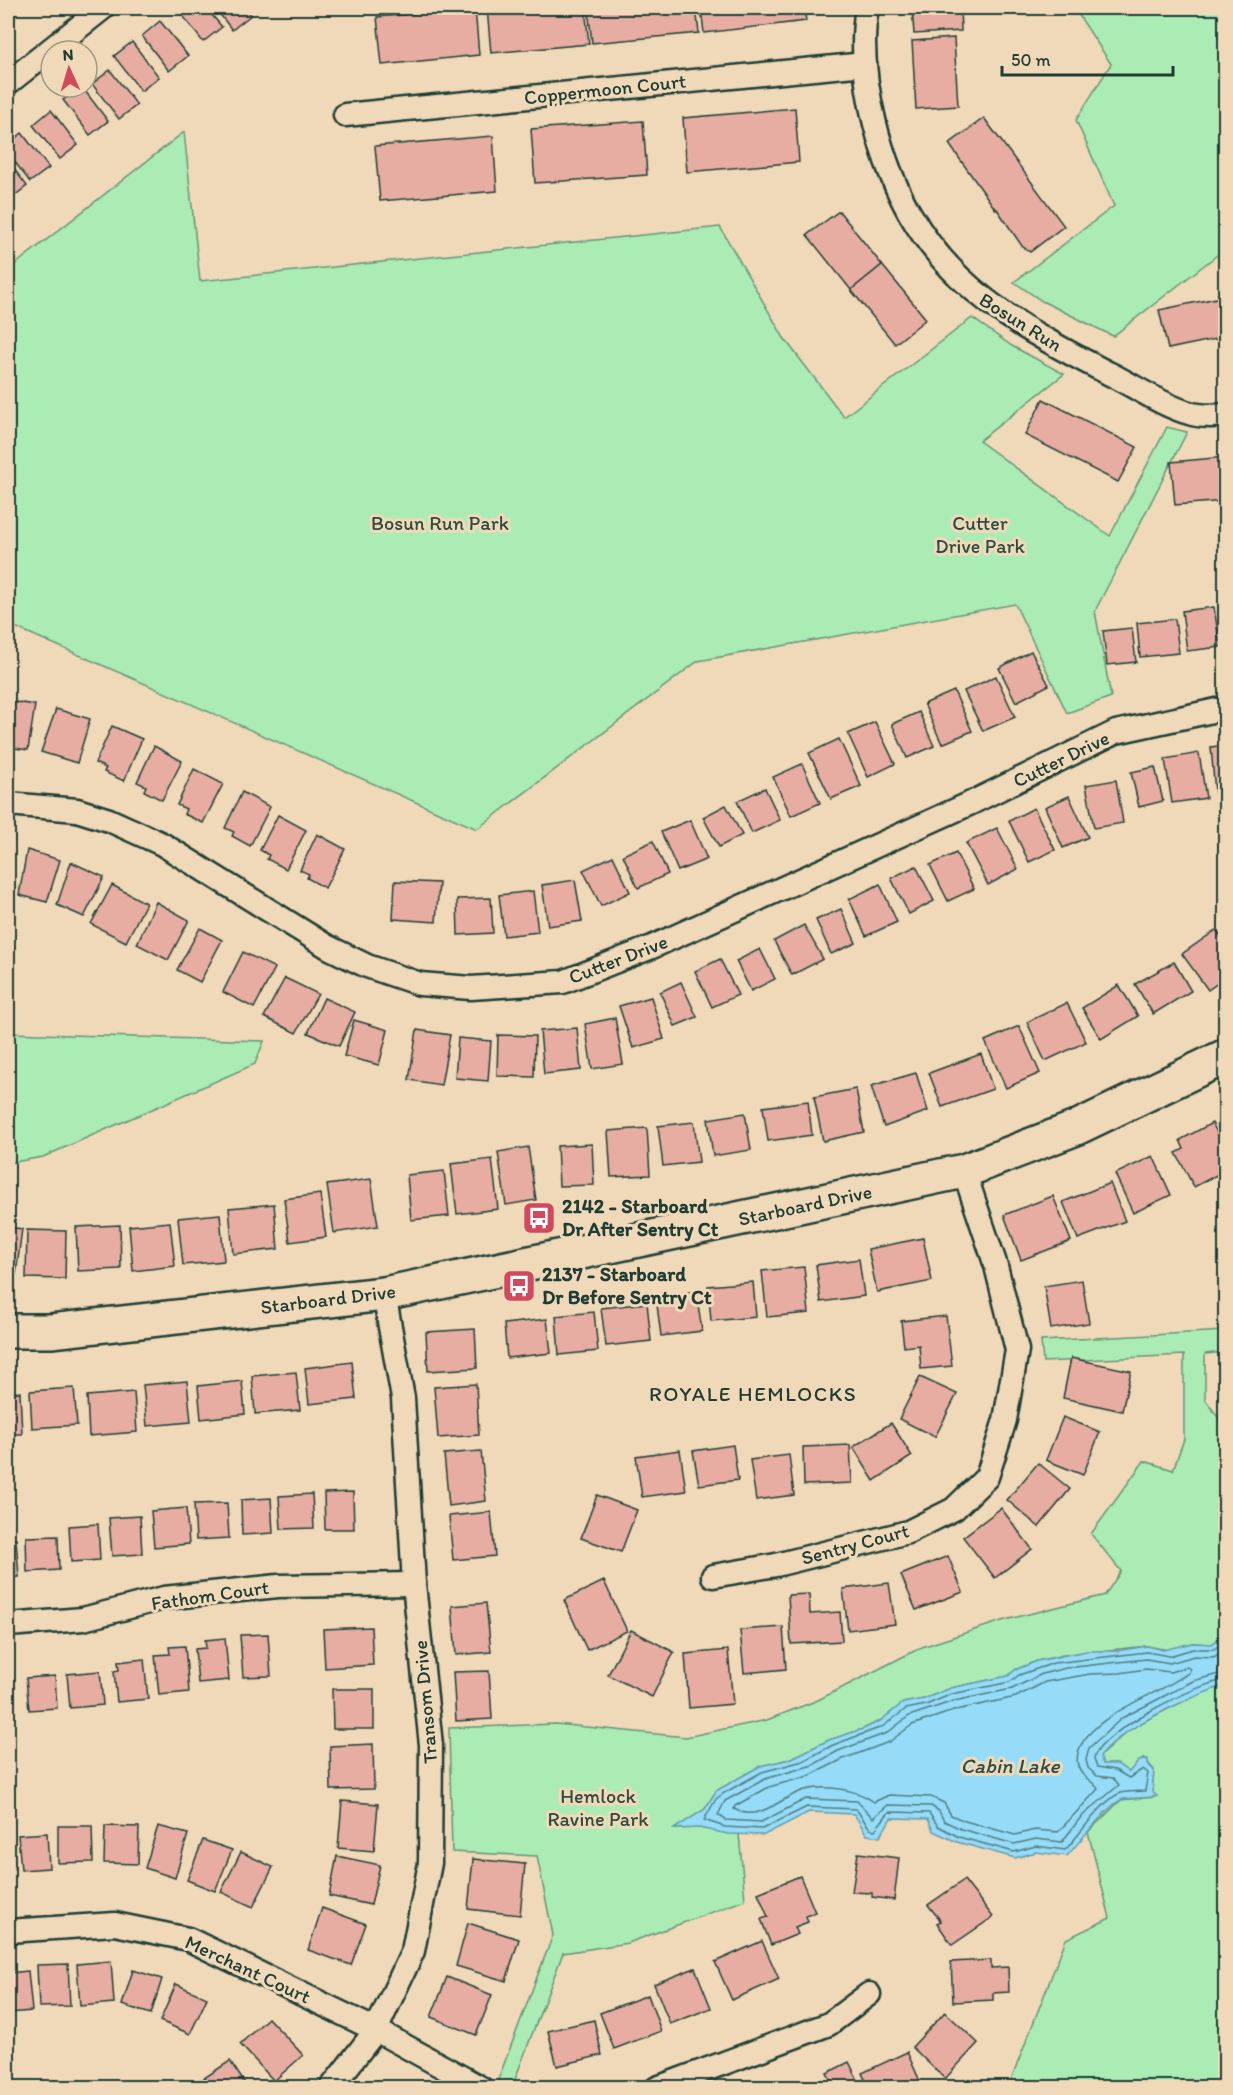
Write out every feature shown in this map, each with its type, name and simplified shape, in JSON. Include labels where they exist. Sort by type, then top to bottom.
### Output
[{"type":"street","points":[[8,83],[103,8]]},
{"type":"street","name":"Bosun Run","points":[[867,8],[864,24],[868,98],[892,181],[920,230],[940,257],[974,292],[1007,317],[1056,346],[1189,413],[1226,415]]},
{"type":"street","name":"Coppermoon Court","points":[[345,115],[865,64]]},
{"type":"street","name":"Cutter Drive","points":[[8,804],[77,810],[109,820],[162,844],[328,947],[367,966],[420,984],[471,988],[563,982],[652,947],[751,903],[969,804],[1116,732],[1226,708]]},
{"type":"street","name":"Starboard Drive","points":[[8,1331],[51,1331],[384,1294],[964,1171],[1076,1128],[1226,1056]]},
{"type":"street","name":"Sentry Court","points":[[713,1576],[776,1565],[908,1532],[954,1509],[987,1477],[1005,1420],[1017,1350],[996,1266],[964,1171]]},
{"type":"street","name":"Transom Drive","points":[[332,2088],[376,2030],[413,1950],[430,1863],[431,1745],[414,1584],[403,1398],[384,1294]]},
{"type":"street","name":"Fathom Court","points":[[8,1625],[83,1619],[164,1598],[278,1586],[414,1584]]},
{"type":"street","name":"Merchant Court","points":[[8,1931],[115,1923],[188,1939],[376,2030],[481,2088]]},
{"type":"street","points":[[657,2088],[829,2024],[869,1994]]},
{"type":"green space","points":[[1074,8],[1225,8],[1225,249],[1113,336],[1042,301],[1014,282],[1114,206],[1076,120],[1111,64]]},
{"type":"green space","name":"Bosun Run Park","points":[[184,132],[200,281],[720,227],[784,338],[844,417],[972,318],[1012,346],[1064,374],[979,441],[1110,536],[1167,427],[1187,432],[1095,611],[1111,697],[1067,713],[1015,604],[698,661],[477,829],[8,624],[8,270]]},
{"type":"green space","points":[[8,1033],[264,1041],[255,1064],[43,1157],[8,1163]]},
{"type":"green space","name":"Hemlock Ravine Park","points":[[1225,1331],[1225,1352],[1205,1354],[1205,1399],[1225,1427],[1225,1635],[1212,1644],[1192,1643],[1169,1650],[1147,1646],[1063,1655],[1037,1661],[1015,1670],[1008,1676],[951,1688],[924,1699],[903,1703],[880,1721],[863,1729],[829,1740],[790,1759],[760,1766],[716,1791],[705,1809],[675,1829],[699,1828],[739,1834],[745,1900],[628,1943],[563,1953],[512,2087],[498,2080],[553,1935],[537,1856],[452,1852],[449,1728],[556,1724],[686,1737],[767,1720],[818,1700],[922,1647],[1005,1620],[1105,1595],[1121,1571],[1091,1534],[1144,1461],[1173,1470],[1184,1439],[1184,1355],[1043,1362],[1041,1341]]},
{"type":"green space","points":[[1225,1685],[1225,2087],[1008,2088],[1066,1939],[1110,1918],[1088,1832],[1121,1800],[1155,1797],[1152,1792],[1154,1770],[1144,1758],[1129,1772],[1117,1764],[1103,1764],[1100,1756],[1131,1728],[1197,1694]]},
{"type":"water","name":"Cabin Lake","points":[[1225,1635],[1225,1685],[1176,1705],[1141,1723],[1111,1744],[1100,1756],[1103,1764],[1117,1764],[1129,1772],[1139,1761],[1148,1759],[1148,1765],[1154,1770],[1152,1792],[1157,1796],[1128,1798],[1119,1801],[1103,1815],[1067,1856],[1036,1852],[1015,1858],[957,1842],[933,1831],[928,1819],[891,1818],[880,1837],[867,1835],[854,1814],[809,1812],[764,1835],[728,1834],[699,1828],[674,1829],[705,1809],[716,1791],[760,1766],[790,1759],[829,1740],[863,1729],[880,1721],[903,1703],[924,1699],[951,1688],[1008,1676],[1015,1670],[1037,1661],[1086,1651],[1117,1651],[1147,1646],[1163,1650],[1192,1643],[1212,1644]]},
{"type":"building","points":[[177,8],[206,8],[222,27],[203,42]]},
{"type":"building","points":[[215,8],[245,8],[251,15],[232,30]]},
{"type":"building","points":[[475,8],[479,55],[382,65],[377,17]]},
{"type":"building","points":[[487,8],[585,8],[589,44],[491,53]]},
{"type":"building","points":[[588,8],[696,8],[699,33],[592,43]]},
{"type":"building","points":[[701,8],[804,8],[806,21],[704,33]]},
{"type":"building","points":[[912,8],[960,8],[961,31],[914,34]]},
{"type":"building","points":[[160,21],[188,56],[169,71],[142,36]]},
{"type":"building","points":[[954,38],[958,106],[916,109],[912,41]]},
{"type":"building","points":[[132,42],[159,77],[141,91],[114,56]]},
{"type":"building","points":[[110,70],[137,105],[119,119],[99,93],[99,79]]},
{"type":"building","points":[[91,99],[108,121],[90,135],[63,100]]},
{"type":"building","points":[[795,108],[799,162],[687,172],[683,118]]},
{"type":"building","points":[[51,110],[78,145],[60,159],[33,125]]},
{"type":"building","points":[[984,118],[1064,226],[1030,252],[1022,246],[949,144]]},
{"type":"building","points":[[643,121],[647,175],[535,183],[531,129]]},
{"type":"building","points":[[22,133],[49,168],[30,182],[8,153],[8,144]]},
{"type":"building","points":[[493,136],[497,191],[380,201],[375,146]]},
{"type":"building","points":[[8,161],[27,186],[9,200],[8,199]]},
{"type":"building","points":[[839,211],[882,265],[851,290],[807,235]]},
{"type":"building","points":[[882,265],[926,319],[895,344],[851,290]]},
{"type":"building","points":[[1226,296],[1226,337],[1168,349],[1159,310]]},
{"type":"building","points":[[1043,399],[1137,447],[1118,482],[1025,435]]},
{"type":"building","points":[[1226,457],[1226,501],[1175,505],[1171,462]]},
{"type":"building","points":[[1214,607],[1220,647],[1187,651],[1182,611]]},
{"type":"building","points":[[1175,619],[1179,653],[1140,657],[1137,623]]},
{"type":"building","points":[[1132,628],[1136,662],[1107,665],[1103,631]]},
{"type":"building","points":[[1031,651],[1049,685],[1016,702],[999,668]]},
{"type":"building","points":[[996,676],[1015,717],[983,731],[964,691]]},
{"type":"building","points":[[954,691],[972,731],[942,744],[924,704]]},
{"type":"building","points":[[8,701],[35,705],[28,750],[8,747]]},
{"type":"building","points":[[56,709],[90,719],[77,763],[41,752]]},
{"type":"building","points":[[919,712],[934,746],[907,758],[892,724]]},
{"type":"building","points":[[875,722],[895,764],[868,777],[848,734]]},
{"type":"building","points":[[112,726],[142,739],[124,781],[104,772],[106,768],[95,763]]},
{"type":"building","points":[[839,739],[861,786],[831,799],[809,753]]},
{"type":"building","points":[[1226,745],[1226,792],[1215,793],[1211,747]]},
{"type":"building","points":[[154,746],[182,761],[162,800],[144,791],[146,786],[137,782]]},
{"type":"building","points":[[1199,753],[1206,798],[1172,803],[1165,759]]},
{"type":"building","points":[[802,764],[820,803],[791,816],[773,777]]},
{"type":"building","points":[[1155,767],[1163,801],[1139,807],[1131,772]]},
{"type":"building","points":[[194,769],[223,784],[203,823],[184,814],[186,809],[177,805]]},
{"type":"building","points":[[1116,780],[1123,823],[1094,828],[1086,785]]},
{"type":"building","points":[[765,788],[780,820],[752,833],[737,801]]},
{"type":"building","points":[[242,792],[270,807],[250,846],[232,836],[234,832],[225,828]]},
{"type":"building","points":[[1069,796],[1088,837],[1063,848],[1045,807]]},
{"type":"building","points":[[726,805],[742,835],[719,847],[703,817]]},
{"type":"building","points":[[1034,808],[1055,850],[1029,862],[1009,821]]},
{"type":"building","points":[[278,815],[306,830],[286,869],[267,859],[269,855],[260,850]]},
{"type":"building","points":[[690,820],[707,859],[678,871],[661,832]]},
{"type":"building","points":[[997,828],[1018,869],[988,885],[966,843]]},
{"type":"building","points":[[317,834],[345,849],[325,888],[307,878],[309,874],[300,870]]},
{"type":"building","points":[[653,841],[668,874],[638,888],[623,855]]},
{"type":"building","points":[[27,850],[60,860],[47,902],[19,895]]},
{"type":"building","points":[[956,853],[974,889],[948,901],[930,865]]},
{"type":"building","points":[[613,856],[630,892],[601,906],[583,870]]},
{"type":"building","points":[[71,862],[104,877],[84,917],[57,905]]},
{"type":"building","points":[[916,866],[934,901],[909,914],[891,878]]},
{"type":"building","points":[[575,880],[582,921],[548,926],[542,885]]},
{"type":"building","points":[[395,881],[439,883],[436,922],[393,919]]},
{"type":"building","points":[[880,884],[897,922],[866,936],[849,899]]},
{"type":"building","points":[[112,885],[146,903],[126,942],[91,924]]},
{"type":"building","points":[[533,891],[538,932],[504,936],[499,895]]},
{"type":"building","points":[[491,898],[493,933],[458,935],[457,899]]},
{"type":"building","points":[[156,902],[189,920],[168,960],[137,944]]},
{"type":"building","points":[[841,909],[856,943],[831,954],[816,920]]},
{"type":"building","points":[[804,925],[823,959],[792,975],[774,941]]},
{"type":"building","points":[[200,928],[222,940],[200,982],[177,970]]},
{"type":"building","points":[[1216,930],[1226,943],[1226,977],[1208,990],[1182,954]]},
{"type":"building","points":[[760,949],[775,979],[751,991],[736,961]]},
{"type":"building","points":[[243,952],[275,968],[254,1008],[223,992]]},
{"type":"building","points":[[720,959],[738,995],[712,1007],[695,971]]},
{"type":"building","points":[[1174,962],[1191,991],[1153,1014],[1135,984]]},
{"type":"building","points":[[285,978],[318,994],[296,1033],[264,1017]]},
{"type":"building","points":[[681,982],[697,1017],[675,1026],[660,992]]},
{"type":"building","points":[[1119,985],[1138,1016],[1101,1039],[1082,1008]]},
{"type":"building","points":[[651,997],[664,1039],[633,1048],[619,1006]]},
{"type":"building","points":[[324,998],[355,1012],[339,1046],[308,1033]]},
{"type":"building","points":[[1067,1003],[1086,1042],[1045,1061],[1027,1022]]},
{"type":"building","points":[[615,1018],[623,1064],[592,1069],[585,1024]]},
{"type":"building","points":[[354,1020],[388,1030],[379,1065],[344,1056]]},
{"type":"building","points":[[1019,1026],[1040,1073],[1006,1088],[985,1041]]},
{"type":"building","points":[[577,1028],[581,1070],[544,1074],[540,1031]]},
{"type":"building","points":[[417,1030],[450,1035],[441,1085],[409,1080]]},
{"type":"building","points":[[498,1035],[535,1036],[534,1077],[497,1076]]},
{"type":"building","points":[[458,1038],[491,1041],[488,1081],[455,1078]]},
{"type":"building","points":[[981,1054],[993,1089],[942,1107],[929,1073]]},
{"type":"building","points":[[916,1073],[928,1111],[884,1127],[871,1086]]},
{"type":"building","points":[[856,1089],[864,1132],[823,1141],[814,1097]]},
{"type":"building","points":[[808,1101],[812,1135],[768,1141],[763,1107]]},
{"type":"building","points":[[745,1113],[751,1150],[713,1156],[708,1119]]},
{"type":"building","points":[[694,1122],[699,1162],[663,1166],[658,1126]]},
{"type":"building","points":[[1212,1123],[1226,1149],[1226,1170],[1194,1187],[1176,1153],[1184,1149],[1180,1140]]},
{"type":"building","points":[[647,1128],[650,1175],[611,1177],[608,1131]]},
{"type":"building","points":[[592,1144],[594,1185],[559,1186],[557,1146]]},
{"type":"building","points":[[528,1147],[536,1200],[506,1205],[498,1152]]},
{"type":"building","points":[[1153,1156],[1171,1195],[1133,1213],[1115,1174]]},
{"type":"building","points":[[492,1159],[498,1209],[457,1214],[451,1164]]},
{"type":"building","points":[[444,1171],[449,1216],[411,1220],[407,1175]]},
{"type":"building","points":[[371,1179],[378,1226],[334,1233],[327,1185]]},
{"type":"building","points":[[1110,1183],[1125,1221],[1078,1239],[1063,1202]]},
{"type":"building","points":[[320,1194],[326,1237],[290,1242],[284,1199]]},
{"type":"building","points":[[1053,1196],[1071,1241],[1021,1260],[1004,1215]]},
{"type":"building","points":[[274,1204],[278,1249],[233,1254],[229,1208]]},
{"type":"building","points":[[220,1214],[224,1261],[183,1265],[178,1218]]},
{"type":"building","points":[[170,1222],[175,1266],[133,1271],[129,1226]]},
{"type":"building","points":[[120,1225],[121,1269],[78,1271],[76,1227]]},
{"type":"building","points":[[8,1227],[22,1229],[16,1275],[8,1274]]},
{"type":"building","points":[[27,1230],[66,1231],[65,1279],[26,1278]]},
{"type":"building","points":[[923,1238],[932,1281],[877,1292],[868,1249]]},
{"type":"building","points":[[859,1259],[864,1296],[821,1302],[816,1265]]},
{"type":"building","points":[[804,1267],[809,1313],[767,1317],[762,1271]]},
{"type":"building","points":[[1082,1280],[1089,1323],[1051,1329],[1044,1286]]},
{"type":"building","points":[[753,1282],[756,1317],[711,1321],[708,1286]]},
{"type":"building","points":[[696,1291],[702,1331],[661,1336],[656,1297]]},
{"type":"building","points":[[647,1303],[651,1341],[606,1346],[601,1308]]},
{"type":"building","points":[[594,1312],[598,1351],[559,1355],[556,1316]]},
{"type":"building","points":[[946,1316],[952,1366],[921,1369],[919,1345],[904,1347],[901,1321]]},
{"type":"building","points":[[547,1319],[551,1353],[507,1358],[504,1324]]},
{"type":"building","points":[[475,1329],[477,1368],[428,1371],[426,1332]]},
{"type":"building","points":[[1071,1358],[1131,1371],[1122,1411],[1063,1398]]},
{"type":"building","points":[[352,1362],[356,1399],[309,1404],[305,1368]]},
{"type":"building","points":[[296,1372],[300,1410],[255,1414],[252,1376]]},
{"type":"building","points":[[920,1377],[957,1394],[935,1437],[899,1419]]},
{"type":"building","points":[[187,1381],[191,1422],[147,1426],[143,1385]]},
{"type":"building","points":[[242,1381],[245,1414],[201,1419],[198,1386]]},
{"type":"building","points":[[476,1384],[479,1435],[438,1438],[434,1387]]},
{"type":"building","points":[[74,1388],[77,1425],[32,1428],[30,1391]]},
{"type":"building","points":[[20,1392],[22,1434],[8,1434],[8,1393]]},
{"type":"building","points":[[134,1392],[137,1432],[89,1436],[87,1396]]},
{"type":"building","points":[[1063,1417],[1100,1432],[1083,1475],[1046,1460]]},
{"type":"building","points":[[891,1423],[912,1456],[874,1481],[853,1447]]},
{"type":"building","points":[[733,1445],[738,1480],[699,1485],[693,1451]]},
{"type":"building","points":[[850,1445],[852,1483],[804,1485],[803,1447]]},
{"type":"building","points":[[680,1450],[686,1491],[642,1497],[636,1456]]},
{"type":"building","points":[[481,1451],[486,1501],[449,1506],[444,1454]]},
{"type":"building","points":[[789,1455],[794,1495],[756,1500],[750,1460]]},
{"type":"building","points":[[1038,1463],[1070,1489],[1039,1527],[1007,1500]]},
{"type":"building","points":[[353,1492],[354,1529],[325,1529],[324,1493]]},
{"type":"building","points":[[312,1494],[314,1528],[281,1529],[279,1496]]},
{"type":"building","points":[[597,1495],[637,1510],[621,1552],[581,1538]]},
{"type":"building","points":[[271,1498],[273,1533],[242,1535],[241,1500]]},
{"type":"building","points":[[227,1503],[229,1538],[196,1540],[194,1504]]},
{"type":"building","points":[[186,1508],[189,1544],[154,1547],[151,1511]]},
{"type":"building","points":[[1001,1508],[1032,1549],[995,1578],[963,1537]]},
{"type":"building","points":[[491,1512],[495,1556],[453,1560],[449,1516]]},
{"type":"building","points":[[140,1516],[142,1554],[112,1556],[109,1518]]},
{"type":"building","points":[[98,1524],[100,1560],[71,1562],[69,1526]]},
{"type":"building","points":[[58,1536],[59,1570],[27,1572],[26,1537]]},
{"type":"building","points":[[8,1539],[16,1539],[19,1577],[8,1578]]},
{"type":"building","points":[[948,1556],[963,1592],[916,1610],[901,1575]]},
{"type":"building","points":[[604,1581],[627,1631],[587,1650],[564,1600]]},
{"type":"building","points":[[889,1583],[895,1624],[848,1630],[843,1589]]},
{"type":"building","points":[[809,1594],[810,1614],[840,1612],[842,1641],[791,1644],[788,1595]]},
{"type":"building","points":[[486,1603],[491,1652],[456,1655],[452,1606]]},
{"type":"building","points":[[371,1627],[373,1665],[325,1668],[323,1629]]},
{"type":"building","points":[[783,1627],[786,1669],[744,1673],[740,1630]]},
{"type":"building","points":[[631,1630],[674,1652],[652,1697],[608,1675]]},
{"type":"building","points":[[268,1634],[271,1676],[243,1677],[240,1635]]},
{"type":"building","points":[[225,1638],[229,1680],[198,1683],[195,1649],[206,1648],[205,1640]]},
{"type":"building","points":[[185,1646],[189,1692],[159,1695],[155,1655],[170,1654],[169,1647]]},
{"type":"building","points":[[728,1650],[733,1704],[689,1708],[685,1654]]},
{"type":"building","points":[[144,1659],[148,1699],[117,1702],[114,1671],[119,1670],[118,1662]]},
{"type":"building","points":[[100,1671],[103,1705],[70,1708],[67,1674]]},
{"type":"building","points":[[489,1671],[492,1719],[456,1721],[453,1672]]},
{"type":"building","points":[[55,1676],[57,1708],[29,1710],[26,1678]]},
{"type":"building","points":[[11,1677],[14,1710],[8,1710],[8,1678]]},
{"type":"building","points":[[332,1689],[374,1689],[374,1729],[333,1729]]},
{"type":"building","points":[[373,1744],[374,1789],[331,1790],[330,1746]]},
{"type":"building","points":[[342,1801],[378,1804],[374,1851],[338,1848]]},
{"type":"building","points":[[58,1826],[92,1826],[93,1862],[58,1863]]},
{"type":"building","points":[[105,1826],[139,1827],[138,1864],[104,1863]]},
{"type":"building","points":[[158,1826],[188,1834],[175,1878],[145,1868]]},
{"type":"building","points":[[47,1833],[49,1868],[21,1870],[18,1835]]},
{"type":"building","points":[[203,1840],[232,1850],[215,1891],[187,1880]]},
{"type":"building","points":[[241,1852],[273,1867],[253,1907],[221,1892]]},
{"type":"building","points":[[858,1853],[899,1858],[894,1900],[872,1897],[872,1893],[852,1892]]},
{"type":"building","points":[[337,1856],[380,1865],[371,1905],[329,1896]]},
{"type":"building","points":[[473,1859],[525,1864],[520,1915],[468,1909]]},
{"type":"building","points":[[800,1876],[815,1912],[806,1916],[808,1922],[795,1927],[798,1934],[771,1945],[761,1919],[768,1917],[758,1893]]},
{"type":"building","points":[[964,1880],[993,1917],[952,1945],[937,1923],[941,1921],[928,1905]]},
{"type":"building","points":[[322,1908],[366,1924],[351,1965],[308,1950]]},
{"type":"building","points":[[468,1923],[519,1939],[506,1981],[456,1966]]},
{"type":"building","points":[[762,1941],[779,1979],[732,2000],[715,1962]]},
{"type":"building","points":[[991,1960],[991,1968],[1008,1967],[1009,1992],[993,1993],[993,2000],[953,2002],[951,1962]]},
{"type":"building","points":[[111,1961],[114,2003],[80,2006],[77,1964]]},
{"type":"building","points":[[68,1964],[70,2006],[39,2007],[37,1965]]},
{"type":"building","points":[[695,1968],[711,2008],[670,2024],[654,1984]]},
{"type":"building","points":[[133,1970],[162,1979],[151,2014],[122,2005]]},
{"type":"building","points":[[28,1971],[32,2011],[8,2013],[8,1973]]},
{"type":"building","points":[[447,1977],[492,1995],[476,2035],[431,2017]]},
{"type":"building","points":[[176,1984],[207,1998],[190,2034],[160,2021]]},
{"type":"building","points":[[648,1995],[661,2031],[614,2049],[600,2013]]},
{"type":"building","points":[[945,2012],[978,2043],[945,2079],[912,2047]]},
{"type":"building","points":[[268,2018],[303,2055],[274,2081],[240,2044]]},
{"type":"building","points":[[594,2020],[602,2055],[557,2066],[548,2031]]},
{"type":"building","points":[[907,2052],[923,2088],[869,2088],[862,2073]]},
{"type":"building","points":[[230,2061],[248,2088],[193,2088],[192,2086]]},
{"type":"building","points":[[849,2062],[862,2088],[822,2088],[832,2083],[827,2073]]},
{"type":"place","name":"2142 - Starboard Dr After Sentry Ct","points":[[539,1218]]},
{"type":"place","name":"2137 - Starboard Dr Before Sentry Ct","points":[[519,1286]]},
{"type":"district","name":"ROYALE HEMLOCKS","points":[[753,1393]]},
{"type":"park label","name":"Cutter Drive Park","points":[[980,534]]}]
